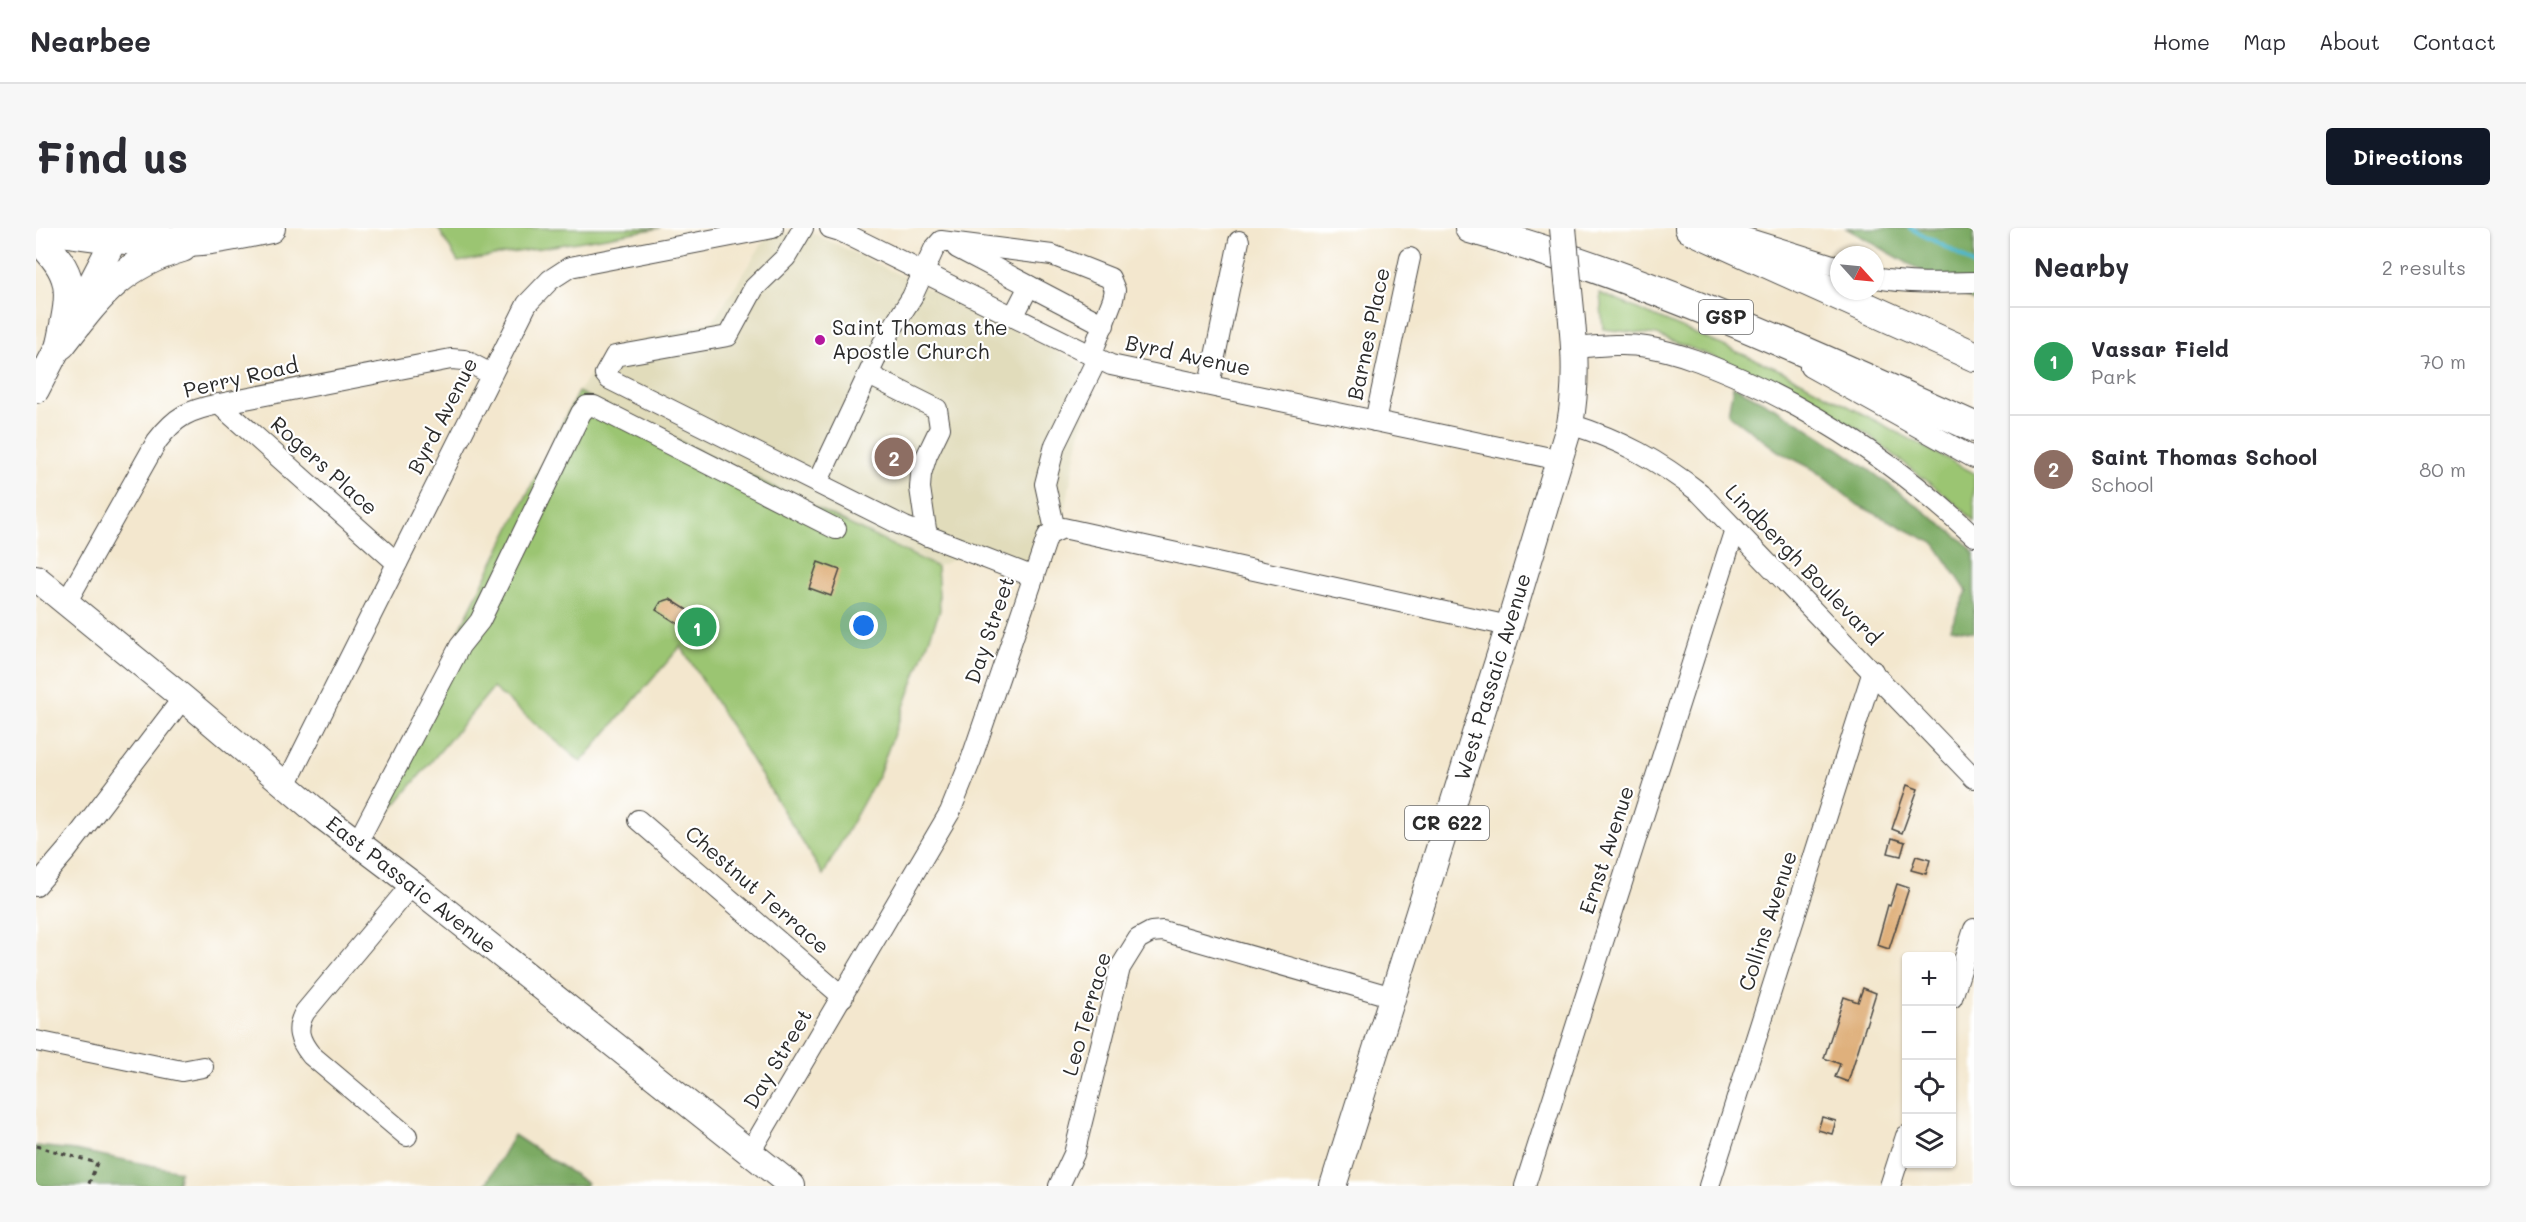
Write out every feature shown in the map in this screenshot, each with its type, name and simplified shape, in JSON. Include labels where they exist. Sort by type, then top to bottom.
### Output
[{"type":"highway","points":[[40,228],[117,233],[157,241],[211,239]]},
{"type":"highway","points":[[61,344],[105,291],[127,271],[149,259],[211,239],[270,228]]},
{"type":"highway","name":"GSP","points":[[1470,228],[1614,273],[1717,313],[1974,427]]},
{"type":"highway","points":[[1690,228],[1974,356]]},
{"type":"highway","points":[[36,236],[57,257],[70,287],[69,307],[61,344]]},
{"type":"main road","name":"West Passaic Avenue","points":[[1333,1186],[1570,424],[1575,397],[1575,348],[1563,228]]},
{"type":"main road","points":[[36,390],[117,233]]},
{"type":"main road","name":"East Passaic Avenue","points":[[36,578],[357,843],[412,884],[792,1186]]},
{"type":"street","name":"Byrd Avenue","points":[[286,785],[527,304],[549,280],[570,267],[773,228]]},
{"type":"street","points":[[803,228],[786,258],[754,288],[728,336],[615,356],[606,374],[609,380],[927,536],[1034,577]]},
{"type":"street","name":"Byrd Avenue","points":[[830,228],[1111,365],[1560,460]]},
{"type":"street","points":[[1713,228],[1830,264]]},
{"type":"street","points":[[817,483],[883,343],[912,297],[938,244],[942,241],[1053,255],[1110,278],[1115,290],[1094,357],[1055,445],[1045,484],[1055,530],[1063,528],[1509,626]]},
{"type":"street","points":[[1209,385],[1239,241]]},
{"type":"street","points":[[947,242],[1104,325]]},
{"type":"street","name":"Barnes Place","points":[[1375,421],[1410,258]]},
{"type":"street","points":[[1884,280],[1932,284],[1974,282]]},
{"type":"street","points":[[1013,317],[1029,286]]},
{"type":"street","points":[[1717,313],[1859,396],[1974,458]]},
{"type":"street","points":[[1575,348],[1614,345],[1647,347],[1718,369],[1764,389],[1807,411],[1886,461],[1922,489],[1974,536]]},
{"type":"street","name":"Perry Road","points":[[66,603],[158,441],[171,423],[184,414],[219,404],[451,359],[464,360],[491,374]]},
{"type":"street","points":[[869,375],[937,410],[940,428],[921,474],[920,488],[927,536]]},
{"type":"street","name":"Rogers Place","points":[[219,404],[396,563]]},
{"type":"street","points":[[357,843],[460,646],[480,621],[581,413],[587,406],[594,406],[836,529]]},
{"type":"street","name":"Lindbergh Boulevard","points":[[1570,424],[1607,435],[1638,450],[1671,470],[1700,494],[1974,778]]},
{"type":"street","name":"Ernst Avenue","points":[[1525,1186],[1735,529]]},
{"type":"street","name":"Day Street","points":[[749,1154],[950,812],[1048,535],[1055,530]]},
{"type":"street","name":"Collins Avenue","points":[[1709,1186],[1873,672]]},
{"type":"street","points":[[36,886],[183,698]]},
{"type":"street","name":"Chestnut Terrace","points":[[638,820],[843,997]]},
{"type":"street","points":[[407,1136],[310,1055],[301,1043],[298,1032],[305,1012],[412,884]]},
{"type":"street","points":[[1956,985],[1974,929]]},
{"type":"street","name":"Leo Terrace","points":[[1059,1186],[1074,1154],[1120,968],[1138,939],[1151,932],[1163,932],[1393,997]]},
{"type":"street","points":[[36,1041],[182,1071],[203,1067]]},
{"type":"street","points":[[1890,1186],[1902,1148]]},
{"type":"path","points":[[36,1146],[97,1163],[88,1186]]},
{"type":"shaded area","points":[[807,230],[1083,364],[1091,378],[1064,516],[1042,524],[1035,535],[1024,579],[962,555],[937,567],[578,392],[607,350],[713,321],[767,236]]},
{"type":"green space","points":[[438,228],[660,228],[458,262]]},
{"type":"green space","points":[[1846,228],[1974,228],[1974,301],[1884,250],[1884,246],[1878,246]]},
{"type":"green space","points":[[1600,293],[1782,371],[1974,473],[1974,521],[1960,507],[1867,434],[1757,374],[1657,335],[1603,329]]},
{"type":"green space","points":[[1733,386],[1794,419],[1851,457],[1962,540],[1974,552],[1974,632],[1950,628],[1967,591],[1935,544],[1858,505],[1813,469],[1778,451],[1728,414]]},
{"type":"green space","points":[[578,392],[937,567],[940,610],[879,774],[823,875],[681,646],[581,762],[493,688],[373,831],[452,645]]},
{"type":"green space","points":[[514,1135],[587,1183],[585,1186],[485,1186]]},
{"type":"green space","points":[[36,1146],[75,1150],[180,1171],[177,1186],[36,1186]]},
{"type":"building","points":[[818,562],[840,570],[831,596],[809,588]]},
{"type":"building","points":[[670,599],[692,613],[683,627],[656,610],[661,602]]},
{"type":"building","points":[[1907,785],[1918,789],[1902,833],[1892,829]]},
{"type":"building","points":[[1892,838],[1905,842],[1901,856],[1888,853]]},
{"type":"building","points":[[1916,856],[1930,860],[1926,874],[1911,870]]},
{"type":"building","points":[[1897,884],[1909,888],[1889,949],[1877,945],[1888,905],[1890,906]]},
{"type":"building","points":[[1863,988],[1876,993],[1848,1082],[1835,1077],[1840,1064],[1824,1058],[1844,997],[1858,1002]]},
{"type":"building","points":[[1822,1117],[1836,1121],[1832,1134],[1818,1130]]},
{"type":"waterway","points":[[1910,228],[1957,253],[1974,265]]},
{"type":"place","name":"Saint Thomas the Apostle Church","points":[[820,340]]},
{"type":"place","name":"Saint Thomas School","points":[[894,457]]},
{"type":"place","name":"Vassar Field","points":[[697,627]]}]
